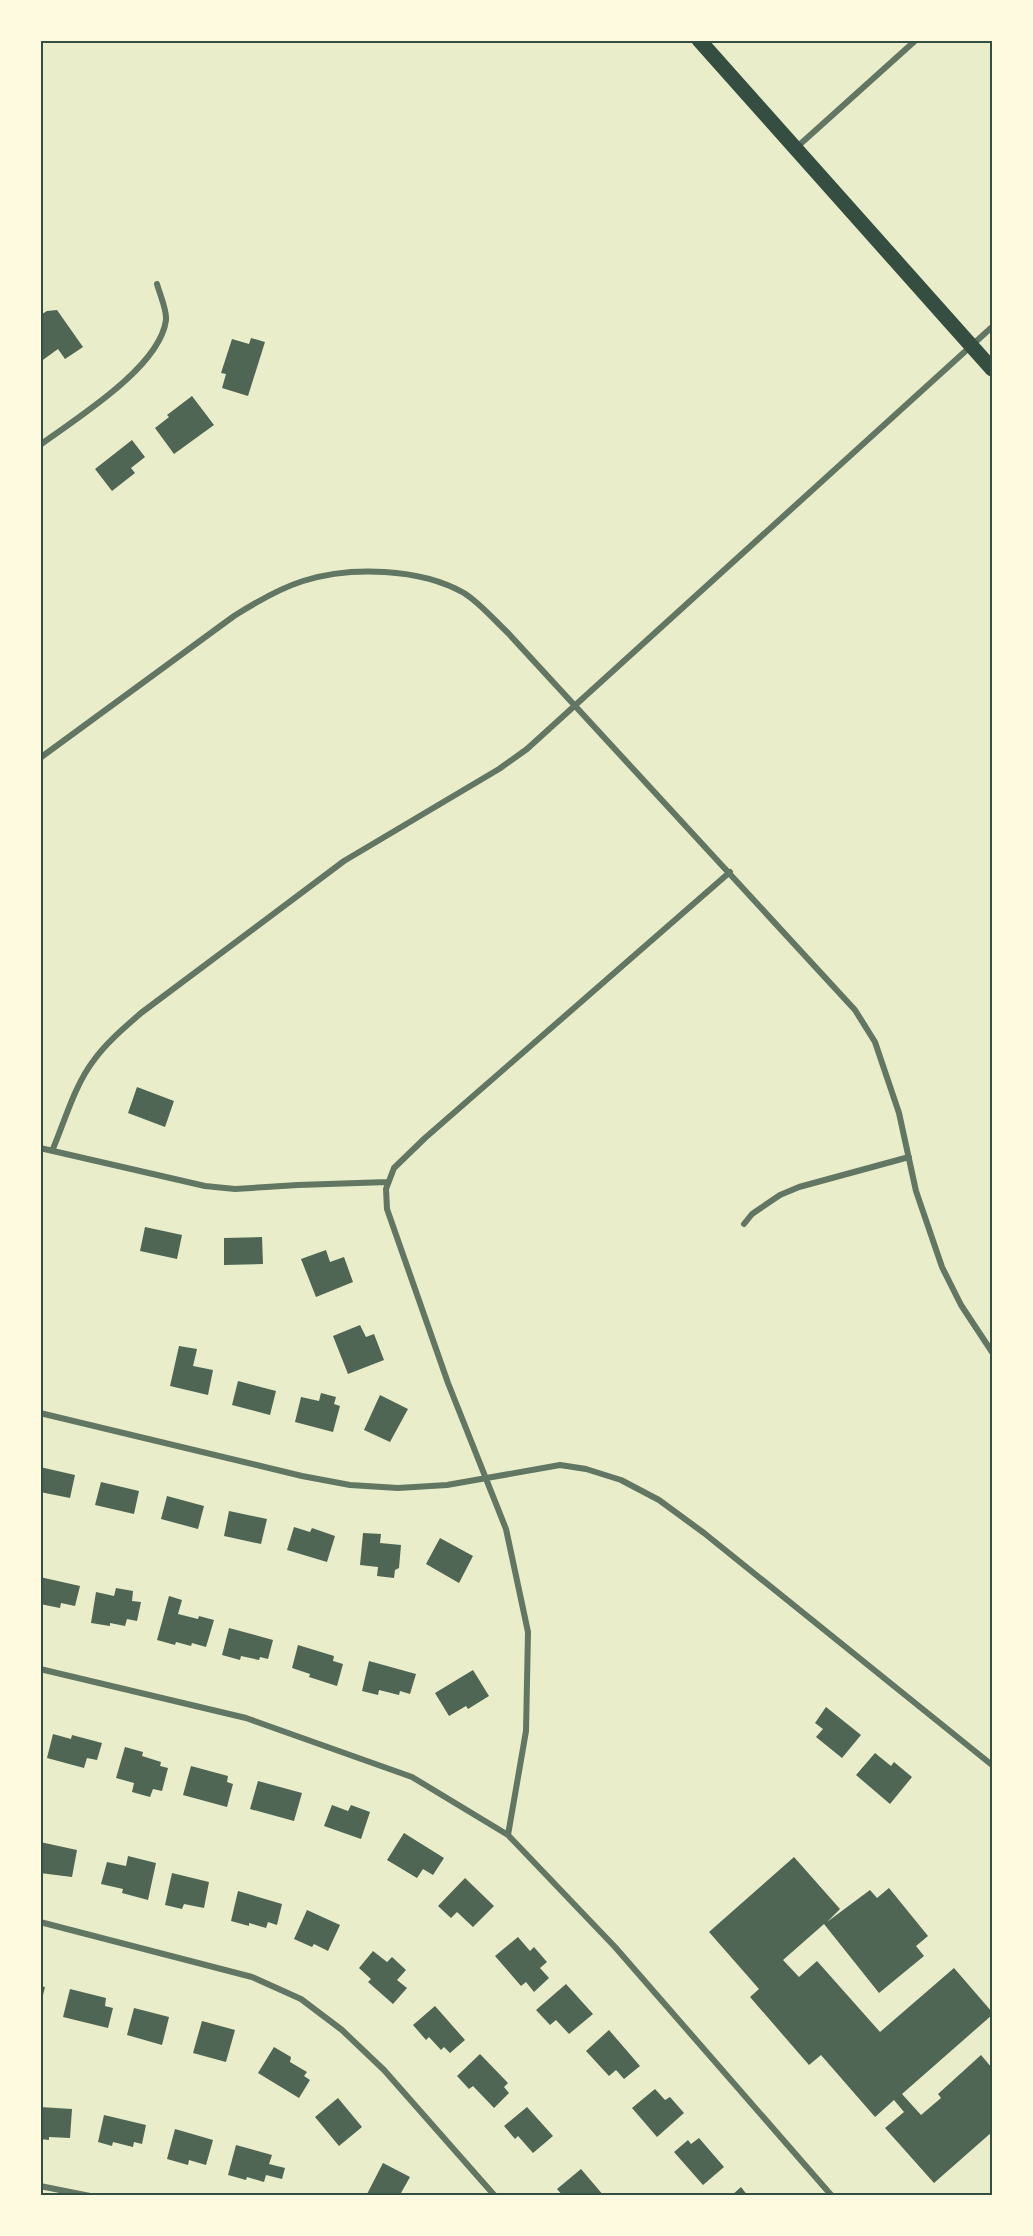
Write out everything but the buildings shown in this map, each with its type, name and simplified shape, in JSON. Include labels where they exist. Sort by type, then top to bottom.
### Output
[{"type":"main road","points":[[699,40],[993,369]]},
{"type":"street","points":[[796,148],[916,40]]},
{"type":"street","points":[[40,445],[131,377],[148,357],[162,335],[166,318],[157,284]]},
{"type":"street","points":[[52,1150],[80,1083],[93,1061],[113,1037],[141,1013],[344,861],[489,775],[527,749],[993,327]]},
{"type":"street","points":[[40,758],[234,616],[265,597],[304,581],[353,572],[394,573],[438,580],[466,594],[508,633],[855,1010],[875,1042],[899,1113],[916,1191],[942,1267],[961,1305],[993,1352]]},
{"type":"street","points":[[507,1835],[526,1731],[528,1632],[506,1529],[448,1383],[387,1209],[386,1189],[394,1168],[425,1138],[730,872]]},
{"type":"street","points":[[40,1148],[205,1186],[235,1189],[388,1182]]},
{"type":"street","points":[[744,1224],[752,1214],[780,1195],[799,1187],[909,1157]]},
{"type":"street","points":[[40,1413],[302,1476],[350,1485],[398,1488],[447,1485],[560,1465],[586,1469],[621,1480],[659,1500],[704,1533],[993,1765]]},
{"type":"street","points":[[40,1669],[246,1718],[412,1777],[507,1835],[615,1947],[832,2196]]},
{"type":"street","points":[[40,1922],[252,1977],[300,1999],[342,2030],[384,2070],[495,2196]]},
{"type":"street","points":[[40,2186],[90,2196]]}]
